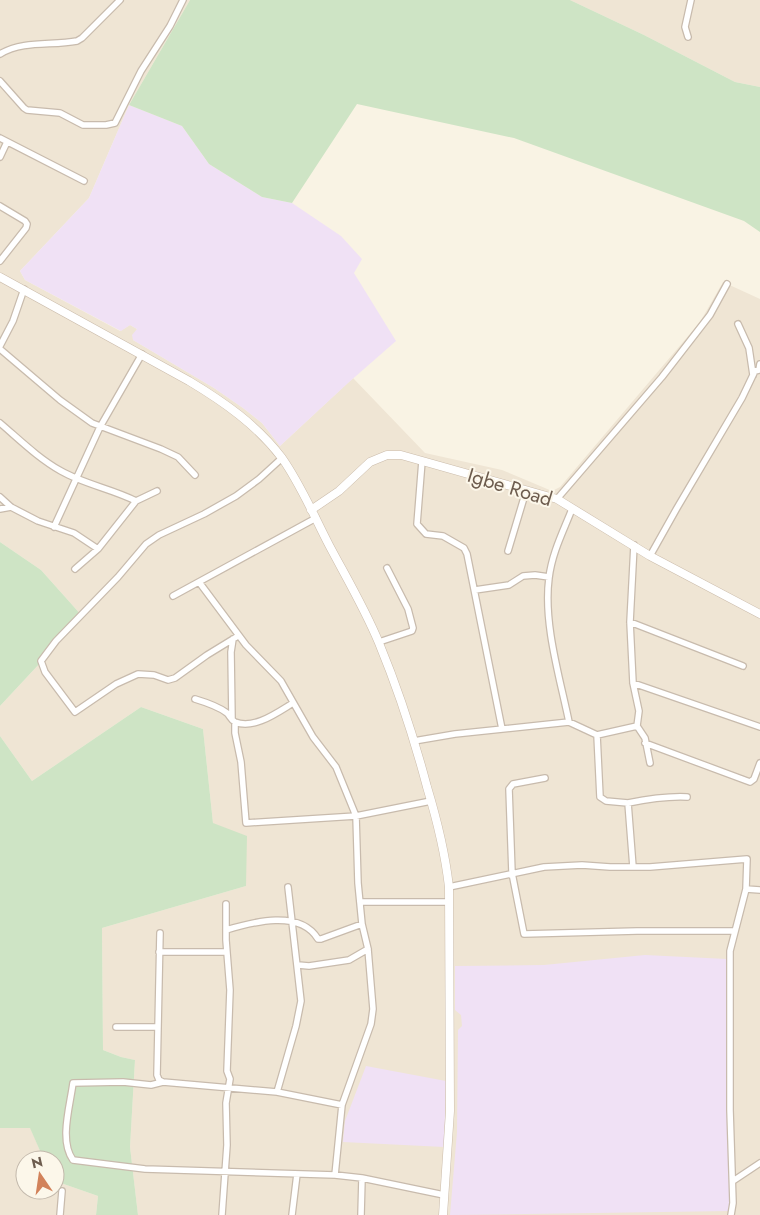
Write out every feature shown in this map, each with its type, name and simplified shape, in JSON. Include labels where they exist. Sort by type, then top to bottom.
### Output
[{"type":"main road","points":[[0,277],[189,381],[234,410],[254,427],[282,458],[312,510],[379,642],[414,741],[446,861],[449,887],[450,1112],[443,1215]]},
{"type":"main road","name":"Igbe Road","points":[[312,510],[338,491],[370,462],[387,455],[401,454],[557,499],[650,556],[760,614]]},
{"type":"street","points":[[0,54],[21,46],[77,41],[120,0]]},
{"type":"street","points":[[0,81],[28,110],[60,113],[83,125],[115,123],[141,71],[170,26],[183,0]]},
{"type":"street","points":[[688,37],[685,27],[691,0]]},
{"type":"street","points":[[0,138],[84,181]]},
{"type":"street","points":[[0,157],[7,142]]},
{"type":"street","points":[[0,206],[27,224],[26,228],[0,261]]},
{"type":"street","points":[[557,499],[662,377],[710,315],[727,284]]},
{"type":"street","points":[[24,289],[13,322],[0,348],[60,400],[100,427],[178,457],[195,475]]},
{"type":"street","points":[[738,324],[748,348],[753,375]]},
{"type":"street","points":[[54,527],[100,427],[142,354]]},
{"type":"street","points":[[650,556],[742,398],[753,375],[760,368]]},
{"type":"street","points":[[0,423],[42,459],[62,472],[136,501]]},
{"type":"street","points":[[235,637],[175,678],[168,680],[154,675],[138,674],[116,684],[75,712],[45,672],[41,661],[56,641],[118,577],[146,544],[159,534],[204,514],[236,496],[282,458]]},
{"type":"street","points":[[422,460],[417,524],[426,534],[443,536],[464,548],[468,557],[502,729]]},
{"type":"street","points":[[508,551],[526,491]]},
{"type":"street","points":[[75,569],[98,550],[136,501],[157,492]]},
{"type":"street","points":[[0,497],[11,507],[38,521],[74,534],[98,550]]},
{"type":"street","points":[[0,509],[11,507]]},
{"type":"street","points":[[569,722],[551,634],[548,593],[549,577],[556,548],[572,509]]},
{"type":"street","points":[[173,596],[316,518]]},
{"type":"street","points":[[634,545],[630,622],[633,683],[639,711],[637,726],[643,734],[650,763]]},
{"type":"street","points":[[379,642],[412,631],[414,628],[408,609],[388,568]]},
{"type":"street","points":[[475,590],[509,585],[523,576],[549,577]]},
{"type":"street","points":[[199,582],[235,637],[281,681],[313,737],[336,767],[356,816],[358,883],[362,924],[368,949],[373,1009],[371,1024],[342,1105],[335,1175]]},
{"type":"street","points":[[630,622],[743,666]]},
{"type":"street","points":[[235,637],[230,652],[233,721],[241,762],[246,823],[356,816],[431,801]]},
{"type":"street","points":[[633,683],[760,727]]},
{"type":"street","points":[[195,698],[227,714],[233,721],[258,722],[268,719],[293,703]]},
{"type":"street","points":[[414,741],[569,722],[597,735],[637,726]]},
{"type":"street","points":[[597,735],[600,797],[606,801],[628,803],[654,797],[687,797]]},
{"type":"street","points":[[645,743],[750,782],[754,779],[760,763]]},
{"type":"street","points":[[545,778],[510,785],[512,873],[524,934],[636,930],[735,931]]},
{"type":"street","points":[[628,803],[633,867]]},
{"type":"street","points":[[449,887],[544,868],[582,865],[633,867],[747,859],[746,889],[730,951],[730,1110],[733,1181],[731,1215]]},
{"type":"street","points":[[277,1092],[300,1011],[301,994],[288,887]]},
{"type":"street","points":[[746,889],[760,890]]},
{"type":"street","points":[[360,902],[449,902]]},
{"type":"street","points":[[222,1215],[226,1171],[226,1104],[230,1079],[227,1071],[230,990],[226,904]]},
{"type":"street","points":[[226,930],[271,920],[291,921],[313,932],[318,939],[321,939],[362,924]]},
{"type":"street","points":[[160,933],[157,1027],[158,1075],[159,1080],[163,1082]]},
{"type":"street","points":[[298,965],[308,966],[349,960],[368,949]]},
{"type":"street","points":[[159,952],[227,952]]},
{"type":"street","points":[[116,1027],[157,1027]]},
{"type":"street","points":[[342,1105],[277,1092],[163,1082],[151,1084],[123,1082],[74,1083],[65,1139],[73,1160],[145,1169],[335,1175],[362,1178],[444,1195]]},
{"type":"street","points":[[733,1181],[760,1163]]},
{"type":"street","points":[[292,1215],[297,1174]]},
{"type":"street","points":[[361,1215],[362,1178]]},
{"type":"street","points":[[60,1215],[61,1200]]},
{"type":"shaded area","points":[[0,0],[190,0],[129,105],[89,198],[20,271],[25,280],[120,331],[130,325],[137,329],[133,340],[214,388],[243,408],[262,423],[280,446],[353,378],[425,453],[502,470],[552,491],[560,487],[700,322],[723,282],[760,299],[760,1215],[138,1215],[130,1147],[135,1060],[103,1050],[102,928],[246,886],[213,823],[203,729],[141,707],[32,781],[0,736],[0,706],[83,617],[41,570],[0,542]]},
{"type":"shaded area","points":[[570,0],[760,0],[760,87],[735,82],[644,35]]},
{"type":"shaded area","points":[[129,105],[182,126],[209,164],[262,197],[292,203],[341,236],[362,259],[354,273],[396,341],[280,446],[262,423],[243,408],[214,388],[133,340],[132,335],[137,329],[130,325],[121,331],[25,280],[20,271],[89,198]]},
{"type":"shaded area","points":[[645,955],[727,959],[728,1118],[731,1211],[450,1215],[457,1132],[458,1030],[462,1026],[461,1015],[455,1010],[455,966],[544,965]]},
{"type":"shaded area","points":[[366,1066],[446,1081],[444,1147],[343,1142],[345,1121]]},
{"type":"shaded area","points":[[30,1127],[40,1150],[15,1150],[15,1200],[65,1200],[65,1184],[98,1196],[96,1215],[0,1215],[0,1128]]},
{"type":"green space","points":[[190,0],[570,0],[644,35],[735,82],[760,87],[760,232],[744,221],[514,138],[357,104],[292,203],[262,197],[209,164],[182,126],[129,105]]},
{"type":"green space","points":[[0,542],[41,570],[83,617],[0,706]]},
{"type":"green space","points":[[141,707],[203,729],[213,823],[247,836],[246,886],[102,928],[103,1050],[135,1060],[130,1147],[138,1215],[96,1215],[98,1196],[65,1184],[65,1150],[40,1150],[30,1128],[0,1128],[0,736],[32,781]]}]
